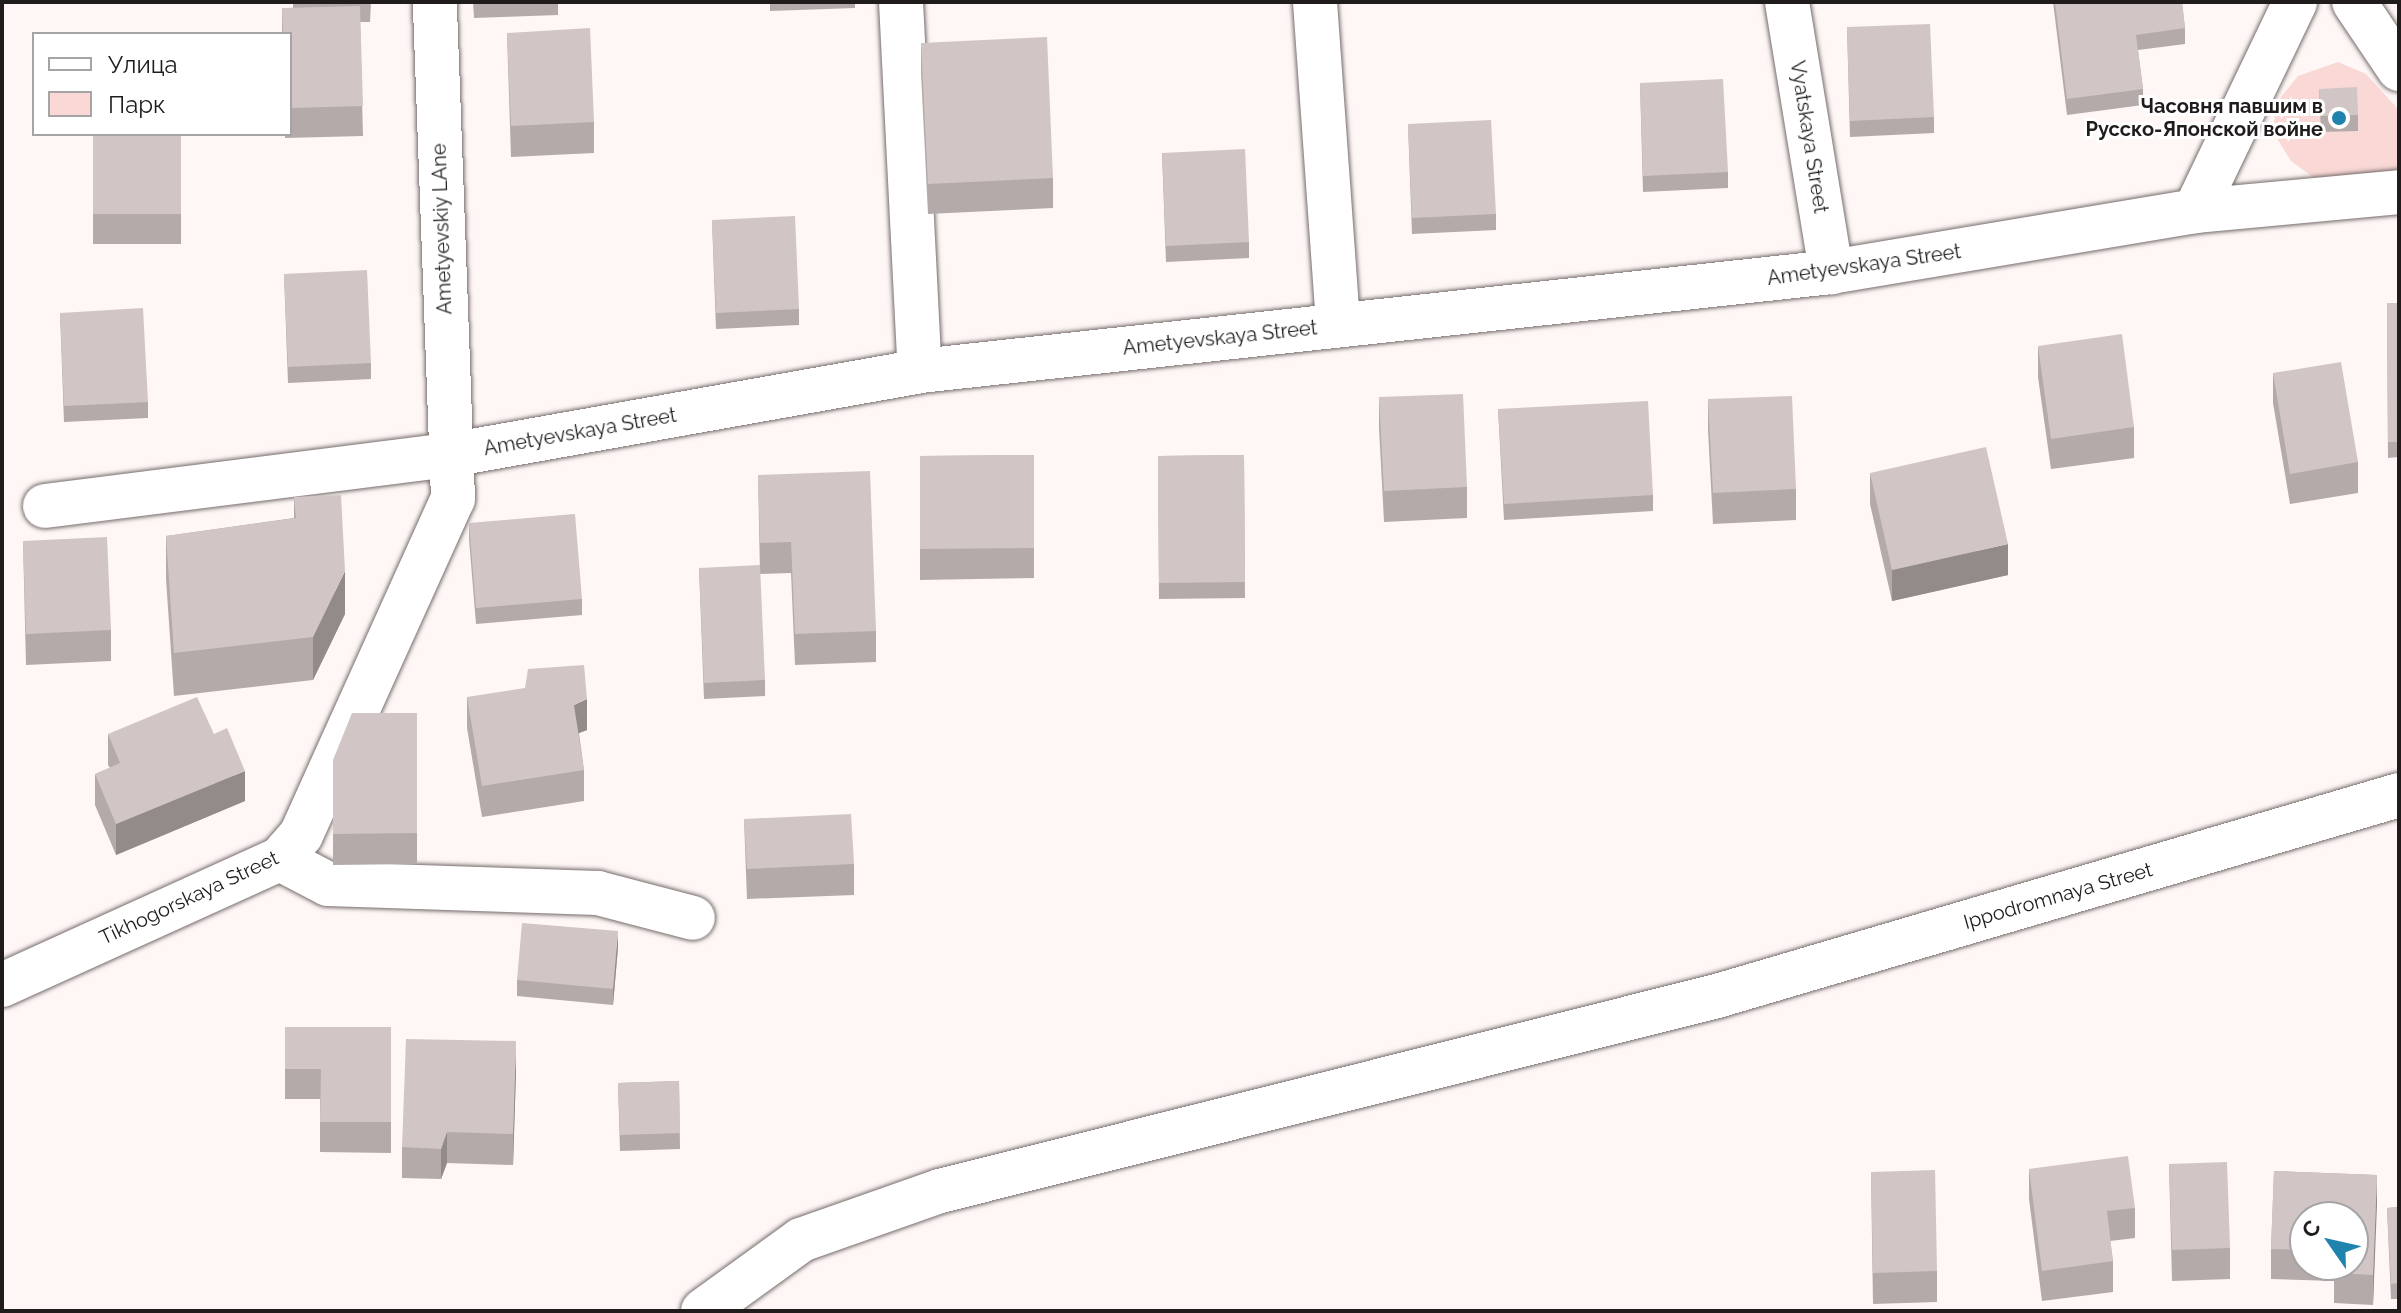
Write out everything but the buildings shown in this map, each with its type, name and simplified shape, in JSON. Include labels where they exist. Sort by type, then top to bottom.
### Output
[{"type":"street","name":"Ametyevskiy LAne","points":[[435,2],[450,455]]},
{"type":"street","points":[[901,2],[920,371]]},
{"type":"street","points":[[1315,2],[1338,325]]},
{"type":"street","name":"Vyatskaya Street","points":[[1787,2],[1831,272]]},
{"type":"street","points":[[2195,211],[2295,2]]},
{"type":"street","points":[[2354,2],[2399,69]]},
{"type":"street","name":"Ametyevskaya Street","points":[[45,506],[450,455],[920,371],[1831,272],[2195,211],[2399,192]]},
{"type":"street","name":"Tikhogorskaya Street","points":[[2,985],[280,859],[301,835],[453,499],[450,455]]},
{"type":"street","name":"Ippodromnaya Street","points":[[703,1311],[801,1240],[940,1191],[1717,996],[2399,795]]},
{"type":"street","points":[[280,859],[328,884],[598,893],[693,918]]},
{"type":"green space","points":[[2338,62],[2366,74],[2399,110],[2397,170],[2368,178],[2317,180],[2291,161],[2278,140],[2274,121],[2281,97],[2298,76]]},
{"type":"place","name":"Часовня павшим в Русско-Японской войне","points":[[2339,118]]}]
